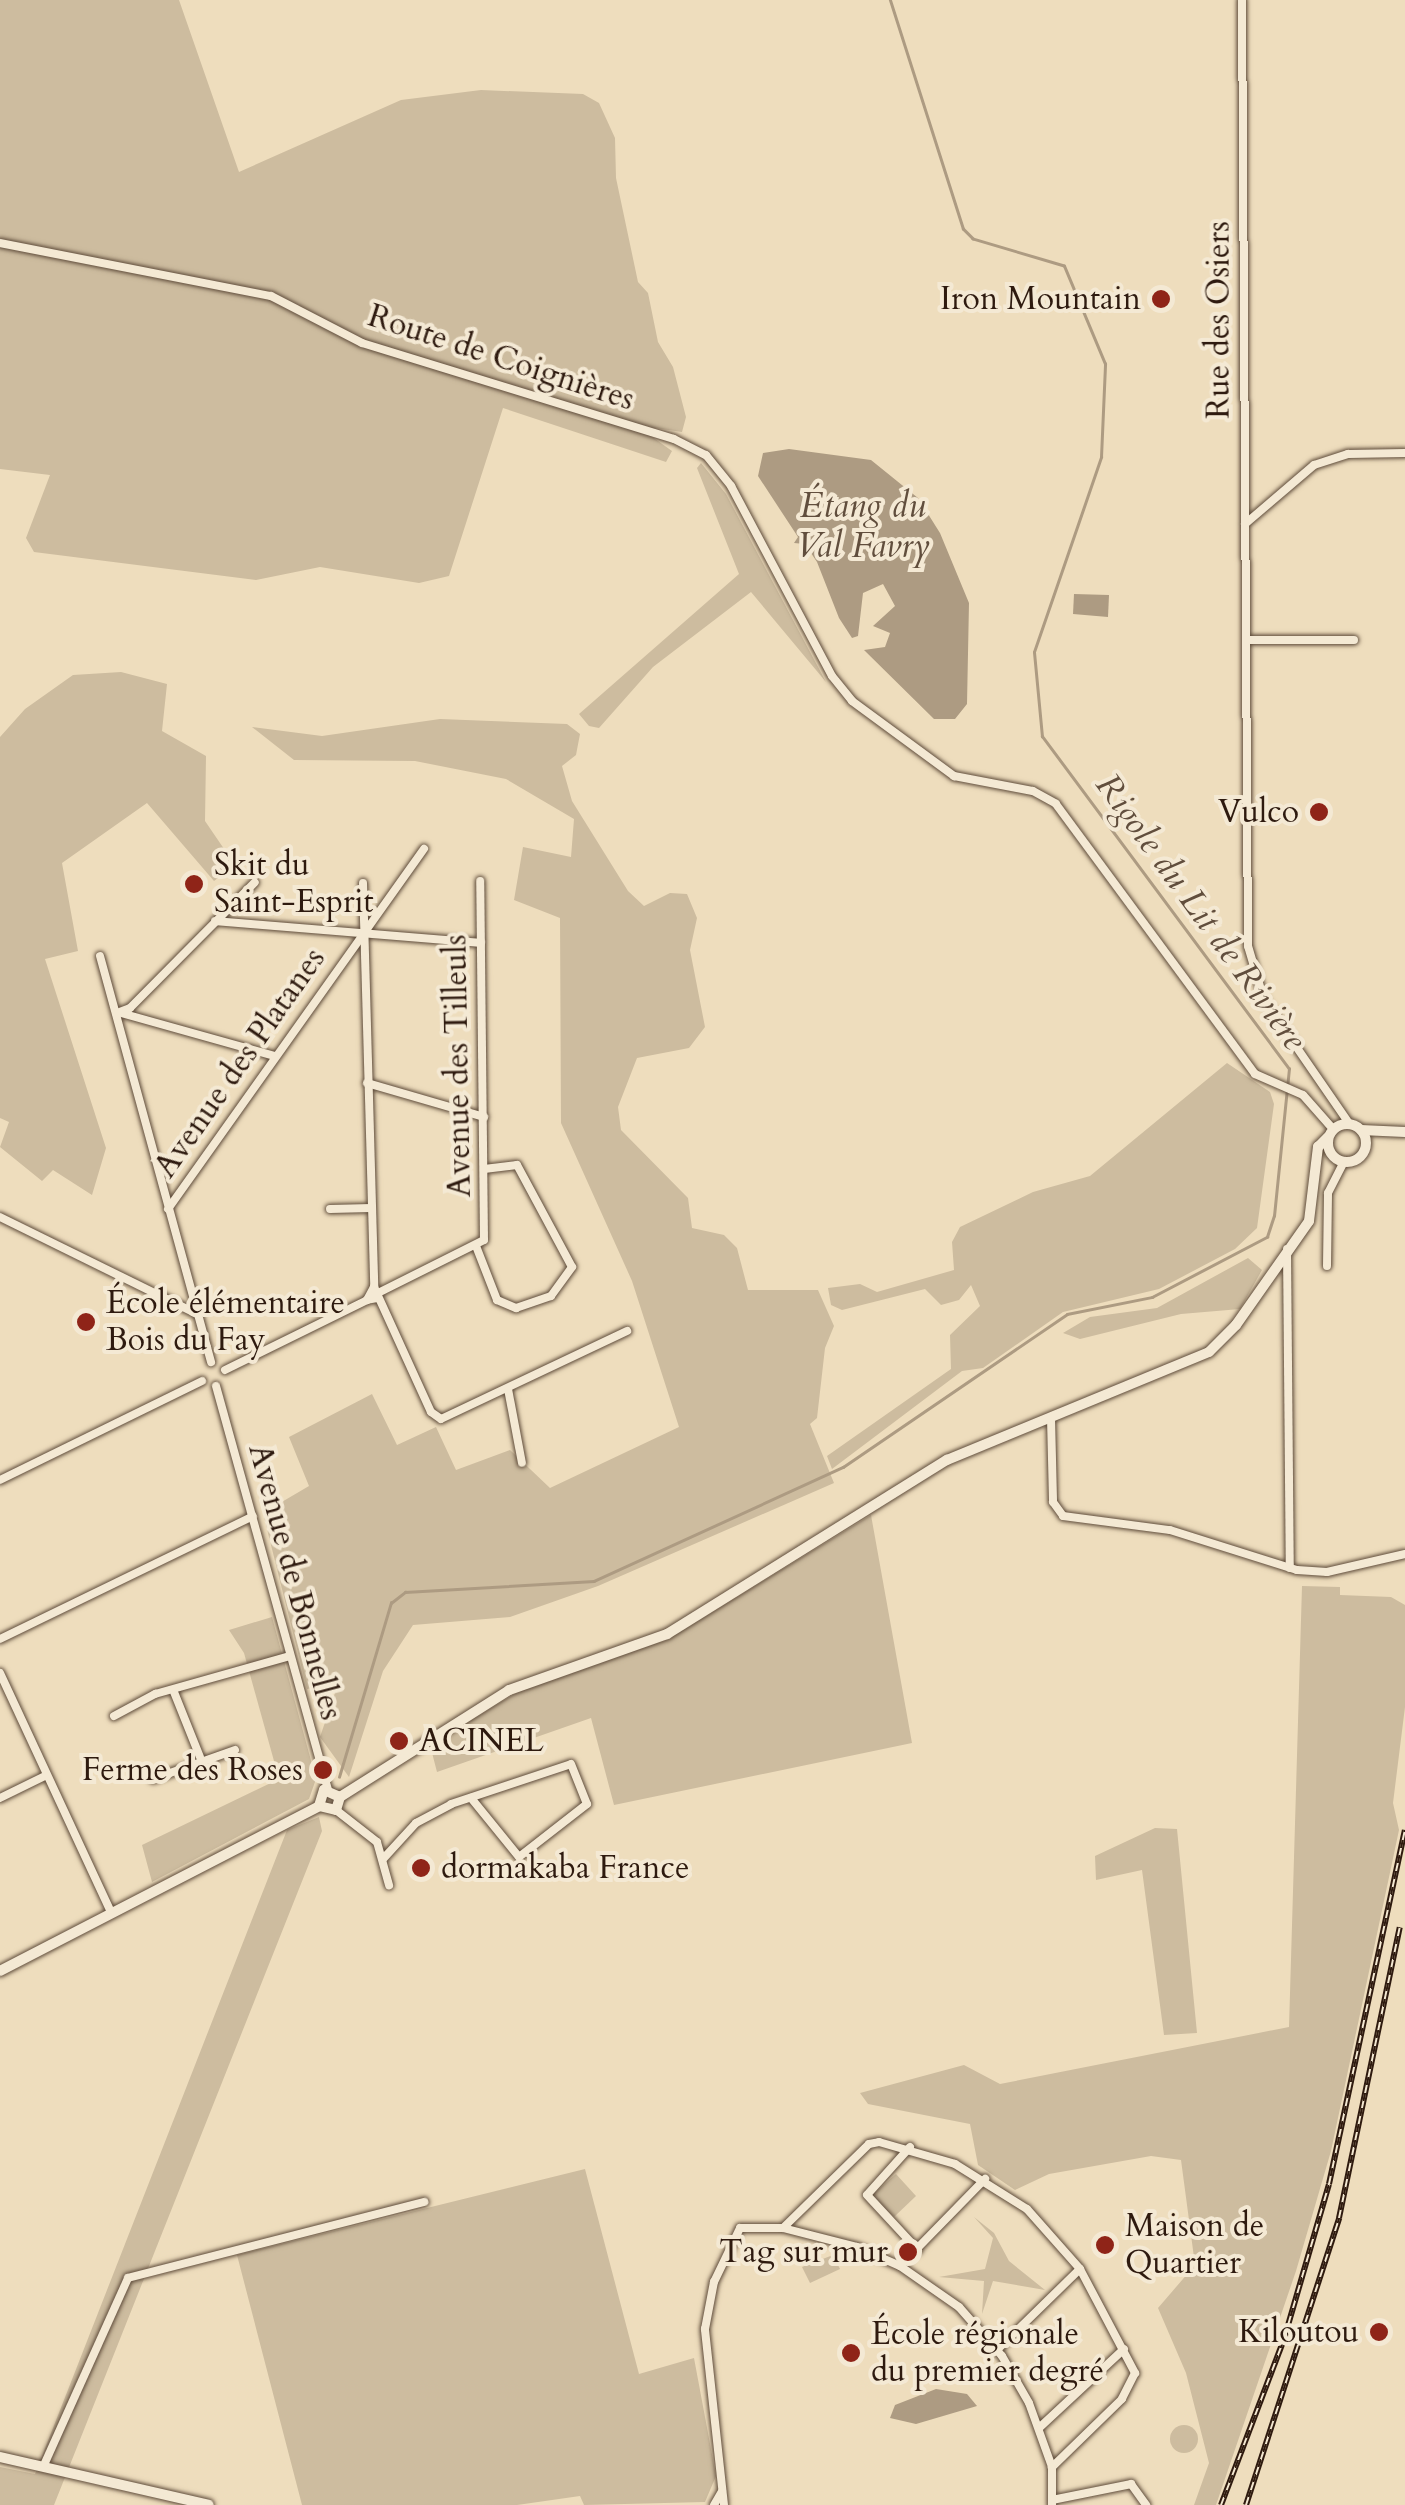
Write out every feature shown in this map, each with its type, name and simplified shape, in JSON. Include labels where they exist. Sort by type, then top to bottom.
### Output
[{"type":"street","name":"Rue des Osiers","points":[[1242,0],[1250,966],[1264,1000],[1350,1124]]},
{"type":"street","name":"Route de Coignières","points":[[0,243],[270,296],[389,353],[674,439],[706,456],[736,495],[832,676],[852,702],[954,776],[1033,790],[1056,804],[1255,1074],[1278,1087],[1294,1090],[1331,1133]]},
{"type":"street","points":[[1245,524],[1314,465],[1348,454],[1405,453]]},
{"type":"street","points":[[1246,640],[1354,640]]},
{"type":"street","name":"Avenue des Platanes","points":[[168,1210],[424,849]]},
{"type":"street","name":"Avenue des Tilleuls","points":[[476,1246],[485,1234],[480,880]]},
{"type":"street","points":[[116,1013],[130,1008],[255,882]]},
{"type":"street","points":[[363,883],[375,1294],[431,1412],[441,1420],[627,1332]]},
{"type":"street","points":[[215,922],[365,930],[481,943]]},
{"type":"street","points":[[100,956],[210,1362],[225,1370]]},
{"type":"street","points":[[116,1013],[275,1056]]},
{"type":"street","points":[[367,1083],[484,1117]]},
{"type":"street","points":[[336,1810],[340,1797],[509,1690],[667,1634],[947,1460],[1209,1352],[1236,1326],[1314,1206],[1317,1160],[1331,1133],[1350,1124],[1361,1130],[1399,1132]]},
{"type":"street","points":[[1361,1130],[1365,1150]]},
{"type":"street","points":[[1327,1266],[1328,1194],[1344,1162],[1399,1132]]},
{"type":"street","points":[[1330,1152],[1331,1133]]},
{"type":"street","points":[[1317,1160],[1330,1152]]},
{"type":"street","points":[[1330,1152],[1344,1162]]},
{"type":"street","points":[[0,1480],[202,1380],[216,1386],[225,1370],[476,1246],[498,1300],[516,1308],[551,1296],[572,1267],[517,1165],[484,1169]]},
{"type":"street","points":[[330,1210],[371,1208]]},
{"type":"street","points":[[0,1217],[196,1314]]},
{"type":"street","points":[[1286,1248],[1292,1259],[1290,1568]]},
{"type":"street","points":[[202,1380],[202,1369],[210,1362]]},
{"type":"street","name":"Avenue de Bonnelles","points":[[216,1386],[287,1657],[328,1789]]},
{"type":"street","points":[[508,1389],[522,1464]]},
{"type":"street","points":[[1051,1418],[1058,1513],[1170,1530],[1290,1568],[1327,1572],[1405,1554]]},
{"type":"street","points":[[0,1639],[252,1516]]},
{"type":"street","points":[[114,1716],[155,1694],[174,1692],[221,1672],[287,1657]]},
{"type":"street","points":[[0,1673],[110,1910]]},
{"type":"street","points":[[174,1692],[200,1757]]},
{"type":"street","points":[[153,1779],[165,1780],[200,1757],[235,1750]]},
{"type":"street","points":[[383,1859],[416,1823],[471,1798],[571,1764],[587,1804],[519,1857],[471,1798]]},
{"type":"street","points":[[0,1798],[45,1776]]},
{"type":"street","points":[[320,1806],[319,1796],[328,1789],[340,1797]]},
{"type":"street","points":[[0,1971],[110,1910],[320,1806],[336,1810],[370,1832],[390,1885]]},
{"type":"street","points":[[783,2228],[869,2144],[910,2147],[985,2180],[1027,2208],[1080,2269],[1135,2372],[1133,2385],[1052,2468]]},
{"type":"street","points":[[910,2147],[866,2195],[918,2250]]},
{"type":"street","points":[[900,2266],[985,2180]]},
{"type":"street","points":[[44,2464],[128,2278],[424,2202]]},
{"type":"street","points":[[724,2505],[706,2371],[714,2282],[740,2228],[783,2228],[857,2247],[900,2266],[959,2307],[998,2350],[1040,2428],[1052,2468],[1052,2502],[1131,2484],[1145,2502]]},
{"type":"street","points":[[998,2350],[1080,2269]]},
{"type":"street","points":[[1040,2428],[1124,2349]]},
{"type":"street","points":[[0,2457],[44,2464],[209,2505]]},
{"type":"street","points":[[714,2505],[722,2491]]},
{"type":"shaded area","points":[[0,0],[179,0],[239,172],[401,100],[481,90],[583,94],[599,103],[615,138],[616,178],[638,282],[648,293],[658,342],[673,367],[686,417],[682,432],[655,428],[651,436],[672,451],[666,462],[503,408],[449,576],[419,583],[320,567],[256,580],[34,552],[26,538],[50,475],[0,469]]},
{"type":"shaded area","points":[[701,463],[726,494],[826,682],[751,592],[653,667],[599,728],[589,726],[579,714],[739,574],[697,468]]},
{"type":"shaded area","points":[[121,672],[167,684],[162,731],[206,756],[205,821],[235,865],[214,881],[147,803],[62,863],[78,951],[45,959],[106,1148],[92,1195],[53,1170],[42,1181],[0,1147],[9,1122],[0,1118],[0,737],[25,709],[73,675]]},
{"type":"shaded area","points":[[440,719],[567,724],[580,734],[576,755],[562,766],[572,801],[628,891],[644,906],[670,893],[687,894],[697,918],[690,950],[705,1027],[689,1048],[637,1058],[618,1107],[621,1130],[688,1198],[692,1228],[724,1235],[737,1248],[748,1290],[818,1290],[834,1326],[825,1348],[817,1418],[810,1424],[834,1483],[598,1586],[510,1617],[413,1625],[383,1671],[349,1777],[320,1737],[338,1684],[307,1689],[263,1513],[309,1486],[289,1437],[372,1394],[397,1445],[436,1427],[456,1470],[510,1450],[550,1488],[679,1427],[632,1281],[561,1123],[560,918],[514,900],[523,847],[571,857],[574,819],[506,779],[415,761],[294,760],[252,727],[322,736]]},
{"type":"shaded area","points":[[1227,1063],[1270,1092],[1274,1104],[1257,1228],[1235,1249],[1159,1289],[1063,1312],[983,1368],[962,1371],[832,1469],[827,1456],[951,1369],[950,1335],[980,1306],[971,1285],[959,1300],[941,1305],[925,1289],[842,1310],[831,1305],[828,1288],[860,1284],[877,1292],[954,1270],[952,1242],[960,1227],[1033,1192],[1090,1176]]},
{"type":"shaded area","points":[[1248,1258],[1262,1270],[1240,1309],[1181,1314],[1080,1339],[1063,1333],[1090,1317],[1157,1308]]},
{"type":"shaded area","points":[[871,1515],[912,1743],[614,1805],[591,1718],[437,1772],[430,1745],[533,1683],[667,1640]]},
{"type":"shaded area","points":[[1302,1586],[1340,1587],[1340,1595],[1391,1597],[1405,1605],[1405,1707],[1393,1803],[1399,1830],[1331,2151],[1296,2271],[1216,2505],[1194,2505],[1209,2463],[1186,2373],[1158,2308],[1195,2265],[1181,2160],[1151,2156],[1049,2174],[1015,2190],[978,2165],[970,2124],[868,2104],[860,2093],[964,2065],[1000,2084],[1289,2027]]},
{"type":"shaded area","points":[[272,1617],[316,1779],[309,1799],[152,1882],[142,1845],[279,1779],[244,1653],[229,1630]]},
{"type":"shaded area","points":[[319,1817],[322,1831],[54,2505],[0,2505],[0,2467],[35,2474],[287,1830]]},
{"type":"shaded area","points":[[1155,1828],[1177,1829],[1197,2033],[1164,2035],[1142,1870],[1096,1880],[1095,1856]]},
{"type":"shaded area","points":[[585,2169],[639,2374],[694,2358],[716,2476],[705,2502],[584,2505],[580,2496],[517,2505],[302,2505],[237,2255]]},
{"type":"shaded area","points":[[896,2174],[916,2196],[894,2217],[871,2196]]},
{"type":"shaded area","points":[[974,2217],[994,2233],[1009,2261],[1045,2290],[993,2281],[982,2314],[984,2281],[939,2277],[985,2269],[993,2238]]},
{"type":"shaded area","points":[[833,2255],[840,2269],[810,2283],[802,2267]]},
{"type":"shaded area","points":[[1184,2425],[1194,2429],[1198,2439],[1194,2449],[1184,2453],[1174,2449],[1170,2439],[1174,2429]]},
{"type":"water","name":"Étang du Val Favry","points":[[789,449],[871,460],[918,498],[940,533],[969,603],[967,704],[955,719],[934,719],[864,650],[885,647],[890,633],[873,626],[895,606],[883,584],[863,593],[858,636],[852,638],[839,618],[817,562],[805,544],[794,543],[798,537],[758,476],[763,453]]},
{"type":"water","points":[[1074,594],[1109,595],[1108,617],[1073,614]]},
{"type":"water","points":[[936,2389],[967,2394],[977,2406],[916,2424],[890,2418],[895,2405]]},
{"type":"waterway","name":"Rigole du Lit de Rivière","points":[[339,1777],[391,1603],[405,1592],[594,1581],[843,1467],[1067,1314],[1152,1297],[1267,1237],[1274,1216],[1289,1069],[1042,737],[1034,652],[1101,457],[1105,364],[1064,266],[973,239],[963,229],[890,0]]},
{"type":"railway","points":[[1221,2505],[1284,2339],[1329,2184],[1405,1830]]},
{"type":"railway","points":[[1246,2505],[1339,2218],[1400,1927]]},
{"type":"place","name":"Iron Mountain","points":[[1161,299]]},
{"type":"place","name":"Vulco","points":[[1319,812]]},
{"type":"place","name":"Skit du Saint-Esprit","points":[[194,884]]},
{"type":"place","name":"École élémentaire Bois du Fay","points":[[86,1322]]},
{"type":"place","name":"ACINEL","points":[[399,1741]]},
{"type":"place","name":"Ferme des Roses","points":[[323,1770]]},
{"type":"place","name":"dormakaba France","points":[[421,1868]]},
{"type":"place","name":"Maison de Quartier","points":[[1105,2245]]},
{"type":"place","name":"Tag sur mur","points":[[908,2252]]},
{"type":"place","name":"Kiloutou","points":[[1379,2332]]},
{"type":"place","name":"École régionale du premier degré","points":[[851,2353]]}]
